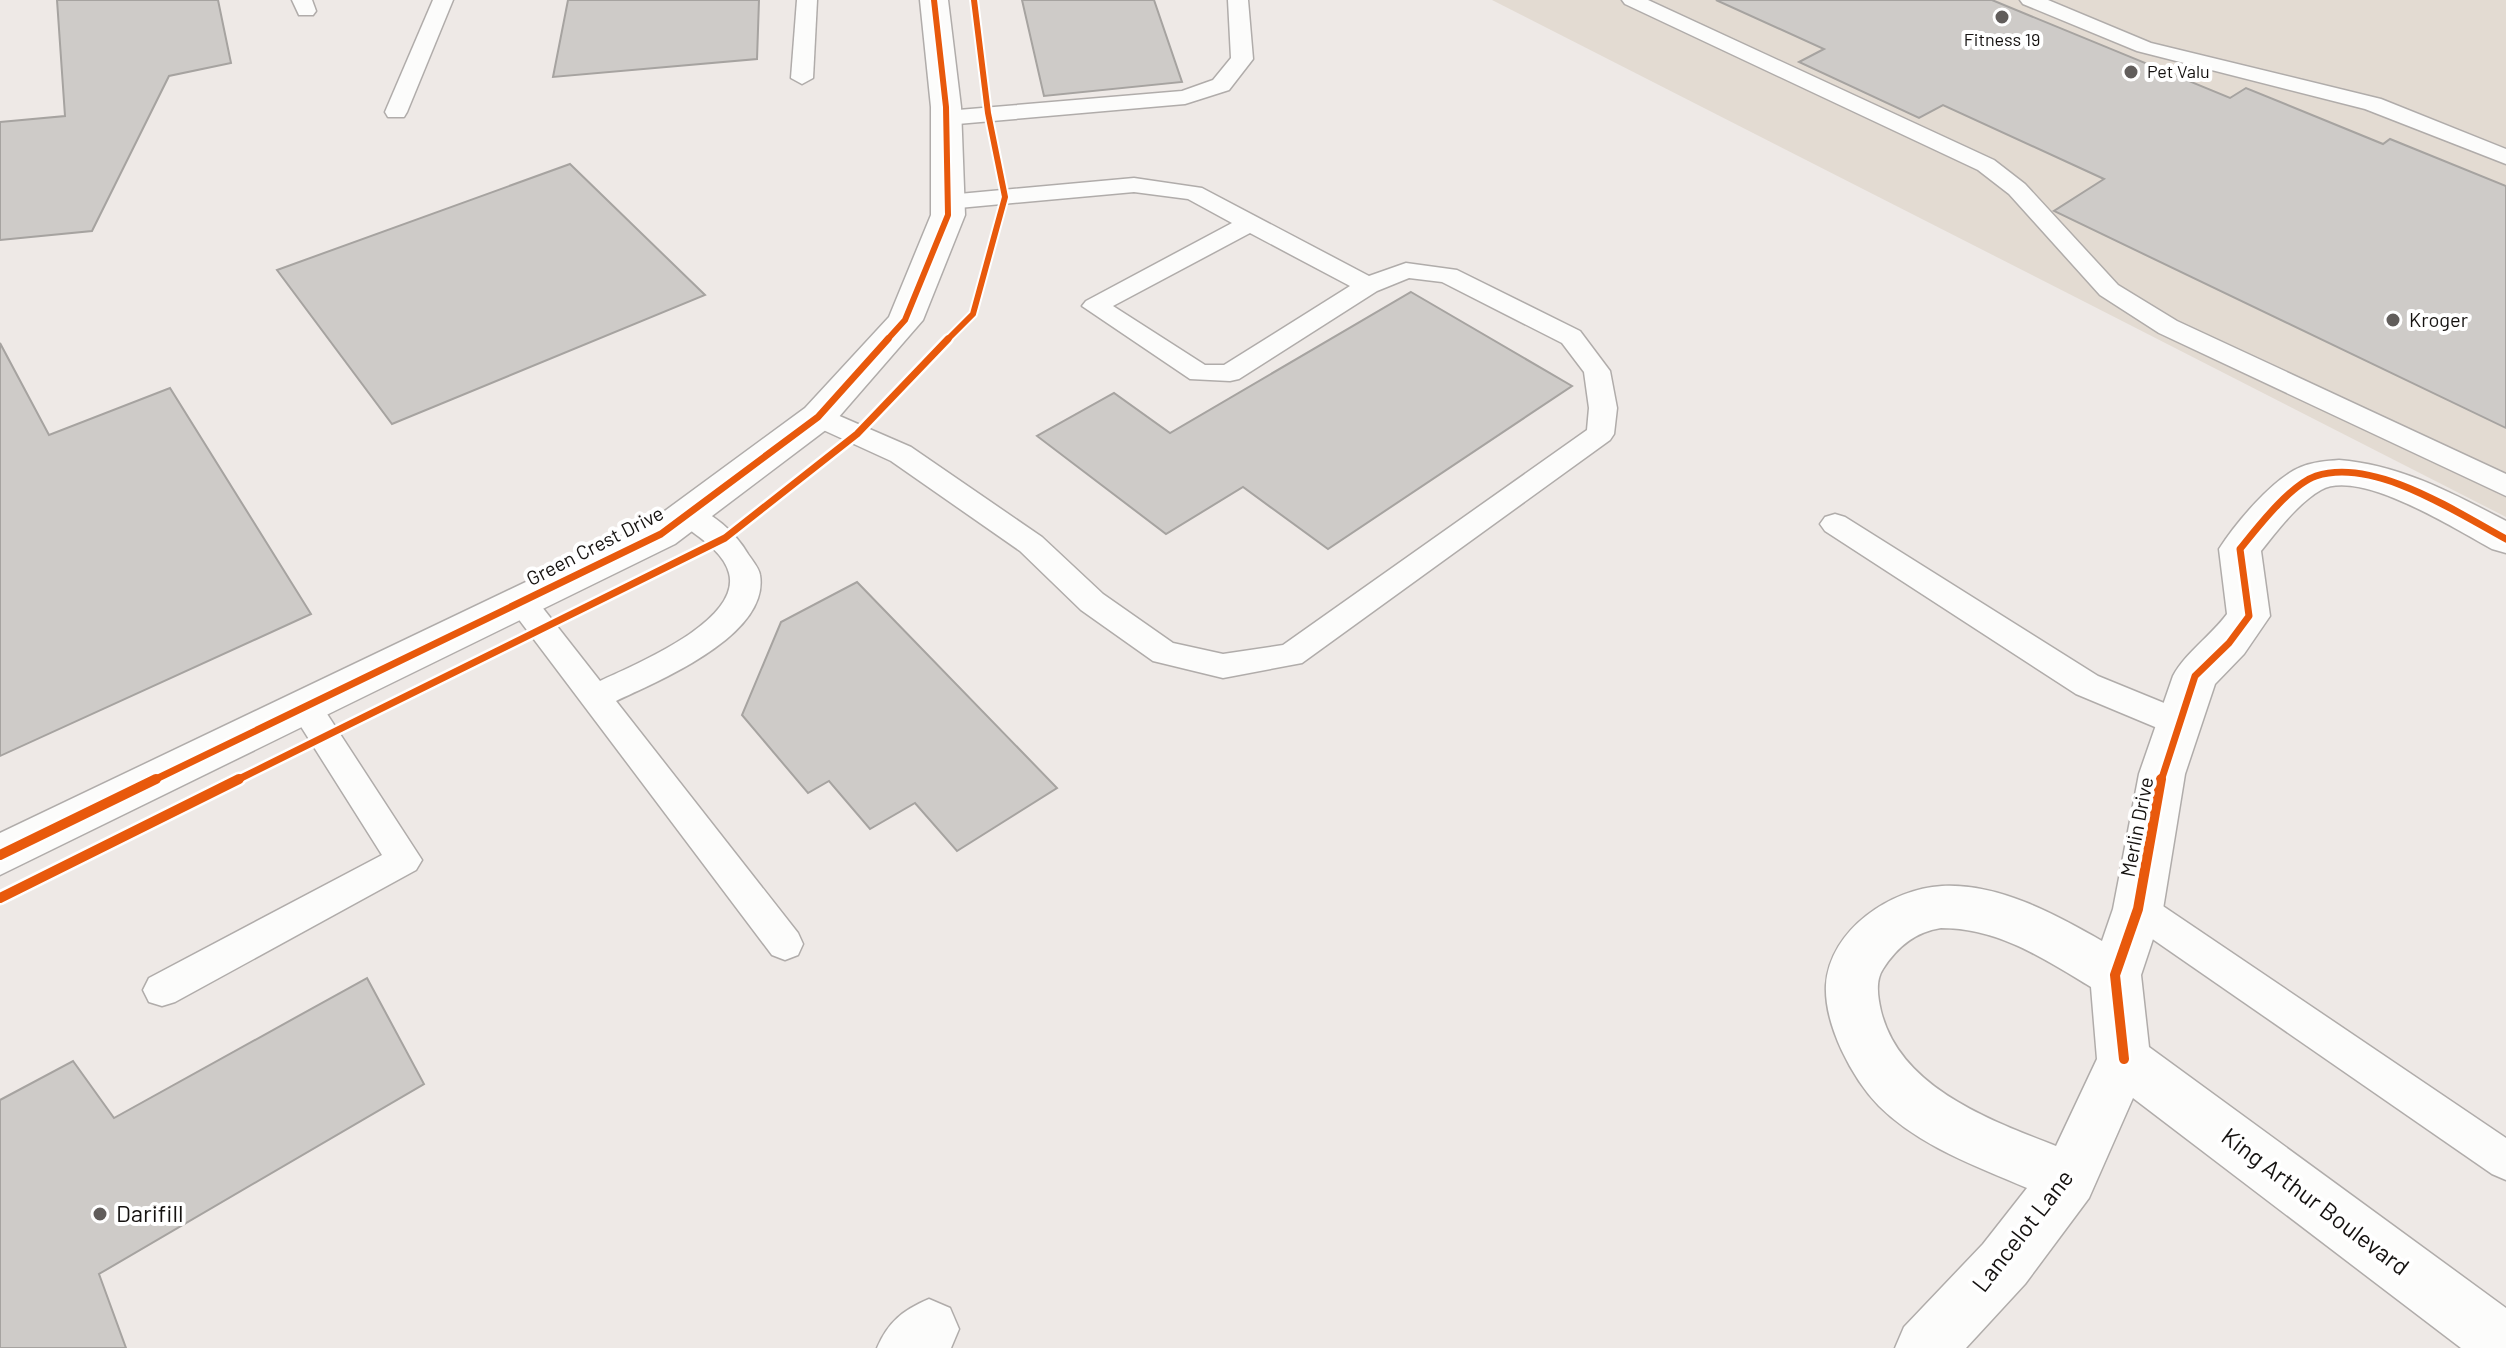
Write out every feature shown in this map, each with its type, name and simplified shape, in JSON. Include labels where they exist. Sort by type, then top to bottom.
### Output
[{"type":"street","name":"Green Crest Drive","points":[[0,855],[661,534],[818,417],[905,320],[948,215],[946,118],[934,0]]},
{"type":"street","name":"Merlin Drive","points":[[2124,1059],[2115,975],[2138,909],[2162,774],[2195,676],[2229,643],[2249,616],[2240,549],[2259,523],[2314,476],[2357,474],[2388,480],[2506,539]]},
{"type":"street","points":[[2069,1179],[1943,1123],[1898,1087],[1869,1049],[1854,1005],[1854,972],[1875,936],[1904,916],[1943,907],[1986,912],[2050,936],[2115,975]]},
{"type":"street","name":"Lancelot Lane","points":[[1925,1348],[2004,1264],[2069,1179],[2124,1059]]},
{"type":"street","name":"King Arthur Boulevard","points":[[2124,1059],[2506,1345]]},
{"type":"lane","points":[[396,112],[443,0]]},
{"type":"lane","points":[[802,78],[807,0]]},
{"type":"lane","points":[[946,118],[1185,97],[1221,85],[1242,59],[1238,0]]},
{"type":"lane","points":[[1632,0],[1986,165],[2017,189],[2109,290],[2168,327],[2506,486]]},
{"type":"lane","points":[[2030,0],[2144,47],[2373,104],[2506,157]]},
{"type":"lane","points":[[948,202],[1134,185],[1194,193],[1368,286]]},
{"type":"lane","points":[[818,417],[901,454],[1031,544],[1092,602],[1164,653],[1223,666],[1291,655],[1600,434],[1603,408],[1597,371],[1571,337],[1448,275],[1406,270],[1368,286],[1230,373],[1199,373],[1095,306],[1249,224]]},
{"type":"lane","points":[[594,698],[675,657],[714,632],[735,613],[746,593],[745,565],[737,553],[725,538],[688,514]]},
{"type":"lane","points":[[1835,524],[2087,685],[2179,723]]},
{"type":"lane","points":[[520,601],[785,944]]},
{"type":"lane","points":[[162,990],[404,860],[304,706]]},
{"type":"lane","points":[[2138,909],[2506,1161]]},
{"type":"shaded area","points":[[1492,0],[2506,0],[2506,517],[2085,302]]},
{"type":"building","points":[[57,0],[218,0],[231,63],[169,76],[92,231],[0,240],[0,122],[65,116]]},
{"type":"building","points":[[568,0],[759,0],[757,59],[553,77]]},
{"type":"building","points":[[1022,0],[1154,0],[1182,82],[1044,96]]},
{"type":"building","name":"Kroger","points":[[1716,0],[1992,0],[2230,98],[2246,88],[2383,144],[2390,139],[2506,186],[2506,428],[2054,211],[2104,179],[1943,105],[1919,118],[1799,62],[1824,49]]},
{"type":"building","points":[[570,164],[705,295],[392,424],[277,270]]},
{"type":"building","points":[[1411,292],[1572,386],[1328,549],[1243,487],[1166,534],[1037,436],[1114,393],[1170,433]]},
{"type":"building","points":[[0,343],[49,435],[170,388],[311,614],[0,756]]},
{"type":"building","points":[[857,582],[1057,788],[957,851],[915,803],[870,829],[829,781],[808,793],[742,715],[781,622]]},
{"type":"building","name":"Darifill","points":[[367,978],[424,1084],[99,1274],[126,1348],[0,1348],[0,1100],[73,1061],[114,1118]]},
{"type":"cycle path","points":[[0,855],[661,534],[818,417],[905,320],[948,215],[946,107],[934,0]]},
{"type":"cycle path","points":[[0,898],[725,538],[857,434],[973,314],[1005,197],[988,113],[974,0]]},
{"type":"cycle path","points":[[2124,1059],[2115,975],[2138,909],[2162,774],[2195,676],[2229,643],[2249,616],[2240,549],[2287,497],[2308,480],[2339,472],[2389,481],[2414,491],[2506,539]]},
{"type":"place","name":"Fitness 19","points":[[2002,17]]},
{"type":"place","name":"Pet Valu","points":[[2131,72]]},
{"type":"place","name":"Kroger","points":[[2393,320]]},
{"type":"place","name":"Darifill","points":[[100,1214]]}]
